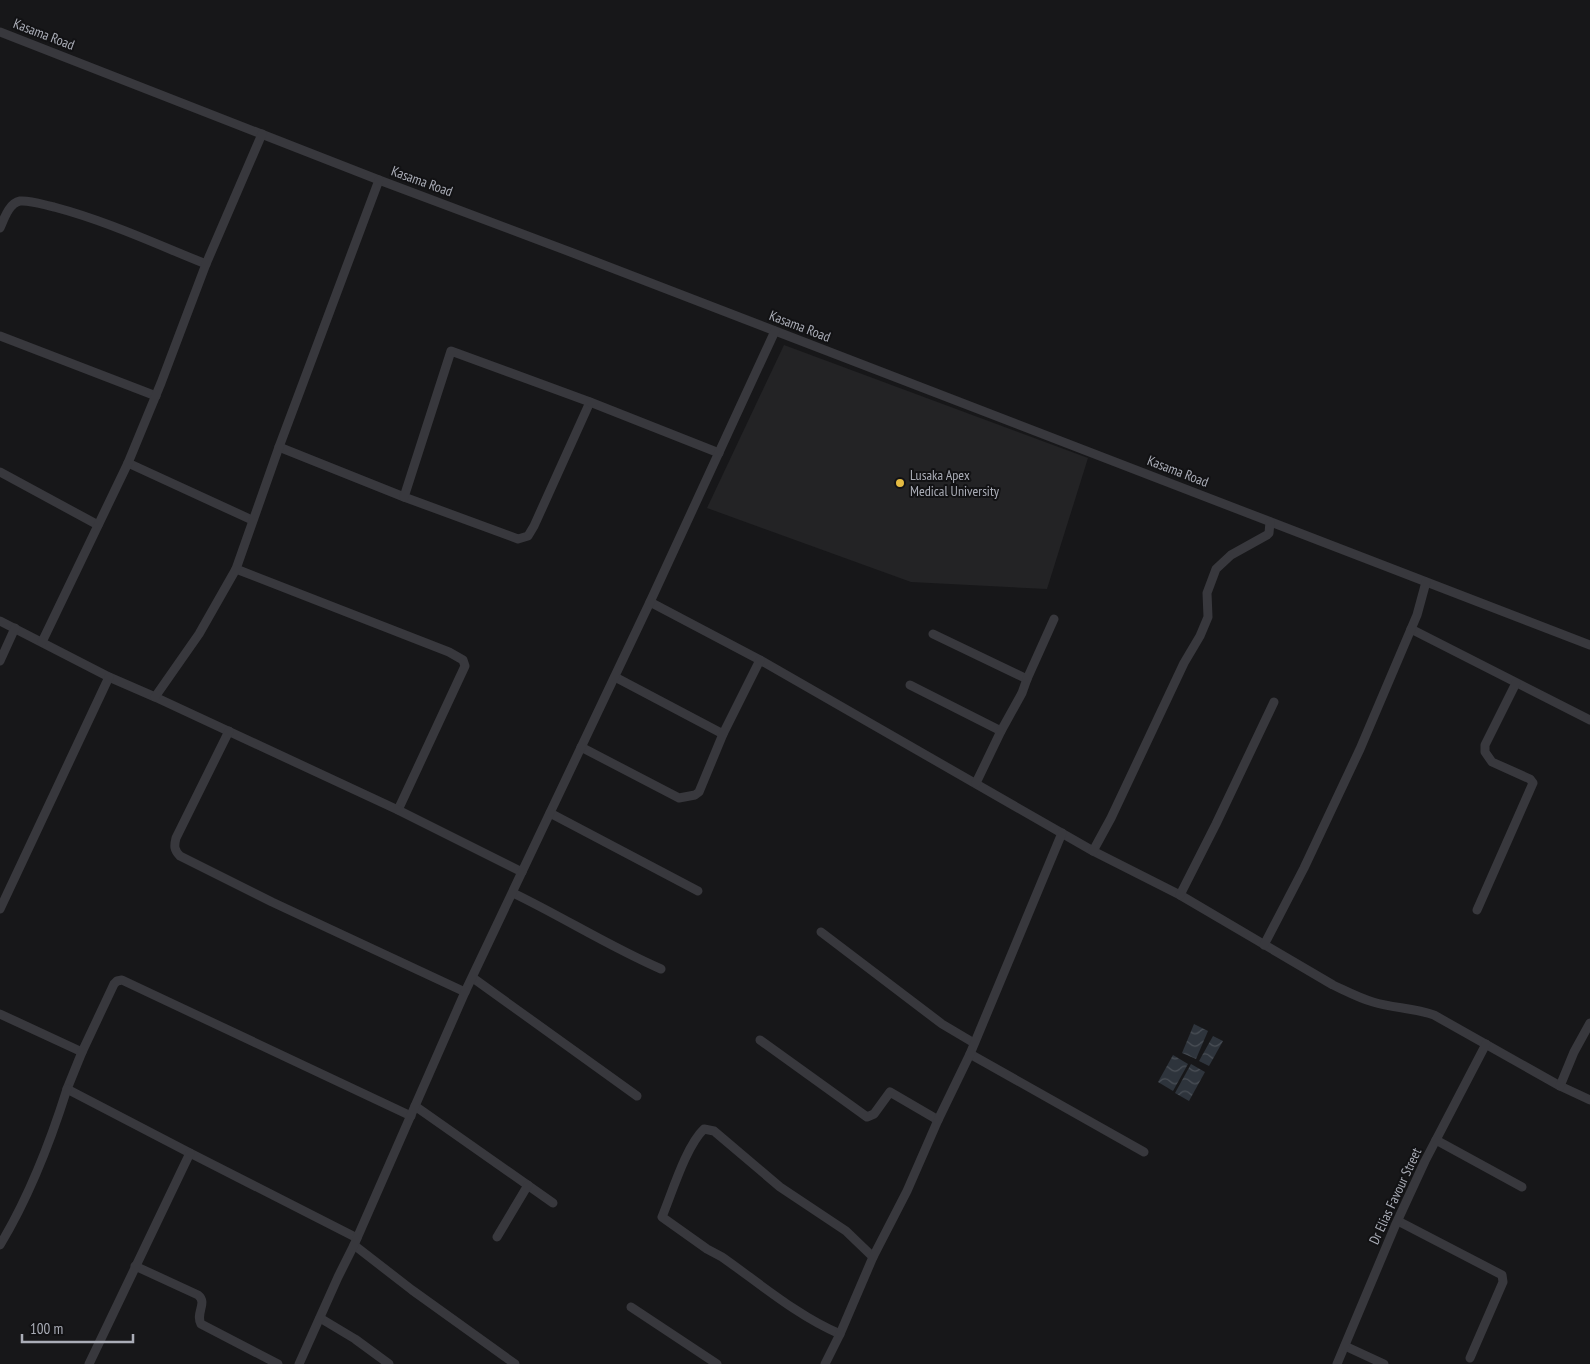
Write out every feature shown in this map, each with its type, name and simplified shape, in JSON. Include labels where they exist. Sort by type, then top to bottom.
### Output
[{"type":"street","name":"Kasama Road","points":[[0,32],[378,180],[564,249],[1590,645]]},
{"type":"street","points":[[42,642],[128,463],[156,396],[206,264],[262,134]]},
{"type":"street","points":[[155,696],[199,634],[236,569],[252,520],[378,180]]},
{"type":"street","points":[[0,228],[13,205],[19,201],[31,202],[110,224],[206,264]]},
{"type":"street","points":[[300,1364],[465,992],[650,602],[775,331]]},
{"type":"street","points":[[0,336],[156,396]]},
{"type":"street","points":[[404,497],[451,351],[590,402],[719,453]]},
{"type":"street","points":[[279,447],[404,497],[518,539],[528,536],[534,526],[590,402]]},
{"type":"street","points":[[128,463],[252,520]]},
{"type":"street","points":[[0,472],[98,525]]},
{"type":"street","points":[[1093,851],[1111,818],[1184,663],[1200,636],[1208,617],[1207,593],[1216,568],[1231,555],[1266,536],[1269,533],[1270,522]]},
{"type":"street","points":[[236,569],[449,652],[463,660],[465,666],[398,810]]},
{"type":"street","points":[[1264,945],[1304,868],[1360,749],[1417,615],[1426,582]]},
{"type":"street","points":[[650,602],[760,660],[1093,851],[1180,895],[1333,985],[1355,996],[1373,1002],[1416,1009],[1434,1015],[1560,1086],[1590,1100]]},
{"type":"street","points":[[976,783],[1022,693],[1054,619]]},
{"type":"street","points":[[0,621],[109,677],[155,696],[398,810],[522,872]]},
{"type":"street","points":[[0,661],[15,628]]},
{"type":"street","points":[[1411,628],[1590,720]]},
{"type":"street","points":[[934,634],[1027,678]]},
{"type":"street","points":[[581,747],[679,798],[695,795],[699,792],[723,734],[760,660]]},
{"type":"street","points":[[0,909],[109,677]]},
{"type":"street","points":[[614,677],[723,734]]},
{"type":"street","points":[[1477,910],[1533,783],[1530,779],[1492,762],[1485,752],[1485,745],[1516,683]]},
{"type":"street","points":[[910,685],[1001,731]]},
{"type":"street","points":[[1180,895],[1274,702]]},
{"type":"street","points":[[229,731],[176,838],[175,851],[180,856],[272,902],[465,992]]},
{"type":"street","points":[[550,813],[698,891]]},
{"type":"street","points":[[825,1364],[873,1258],[908,1191],[938,1120],[970,1054],[1062,833]]},
{"type":"street","points":[[513,892],[634,958],[661,969]]},
{"type":"street","points":[[821,932],[942,1024],[974,1044]]},
{"type":"street","points":[[472,978],[637,1096]]},
{"type":"street","points":[[0,1245],[46,1150],[82,1052],[117,980],[122,980],[411,1116]]},
{"type":"street","points":[[0,1014],[82,1052]]},
{"type":"street","points":[[1560,1086],[1574,1052],[1590,1023]]},
{"type":"street","points":[[760,1040],[868,1117],[874,1114],[890,1092],[938,1120]]},
{"type":"street","name":"Dr Elias Favour Street","points":[[1337,1364],[1424,1161],[1486,1044]]},
{"type":"street","points":[[970,1054],[1144,1152]]},
{"type":"street","points":[[67,1089],[356,1241],[426,1301],[514,1364]]},
{"type":"street","points":[[415,1106],[553,1203]]},
{"type":"street","points":[[840,1334],[823,1327],[807,1317],[662,1217],[688,1152],[697,1135],[704,1129],[714,1131],[780,1186],[846,1231],[873,1258]]},
{"type":"street","points":[[1436,1140],[1522,1187]]},
{"type":"street","points":[[89,1364],[190,1153]]},
{"type":"street","points":[[497,1237],[528,1185]]},
{"type":"street","points":[[1398,1221],[1502,1275],[1503,1282],[1470,1358]]},
{"type":"street","points":[[135,1266],[202,1298],[203,1303],[198,1316],[201,1324],[278,1364]]},
{"type":"street","points":[[631,1307],[717,1364]]},
{"type":"street","points":[[320,1318],[356,1339],[389,1364]]},
{"type":"street","points":[[1345,1346],[1384,1364]]},
{"type":"shaded area","name":"Lusaka Apex Medical University","points":[[784,345],[1088,458],[1047,589],[911,582],[707,508]]},
{"type":"water","points":[[1194,1024],[1208,1031],[1196,1059],[1182,1053]]},
{"type":"water","points":[[1213,1036],[1223,1041],[1209,1066],[1199,1061]]},
{"type":"water","points":[[1173,1055],[1188,1064],[1173,1091],[1158,1082]]},
{"type":"water","points":[[1191,1064],[1205,1072],[1189,1101],[1175,1093]]},
{"type":"place","name":"Lusaka Apex Medical University","points":[[900,483]]}]
